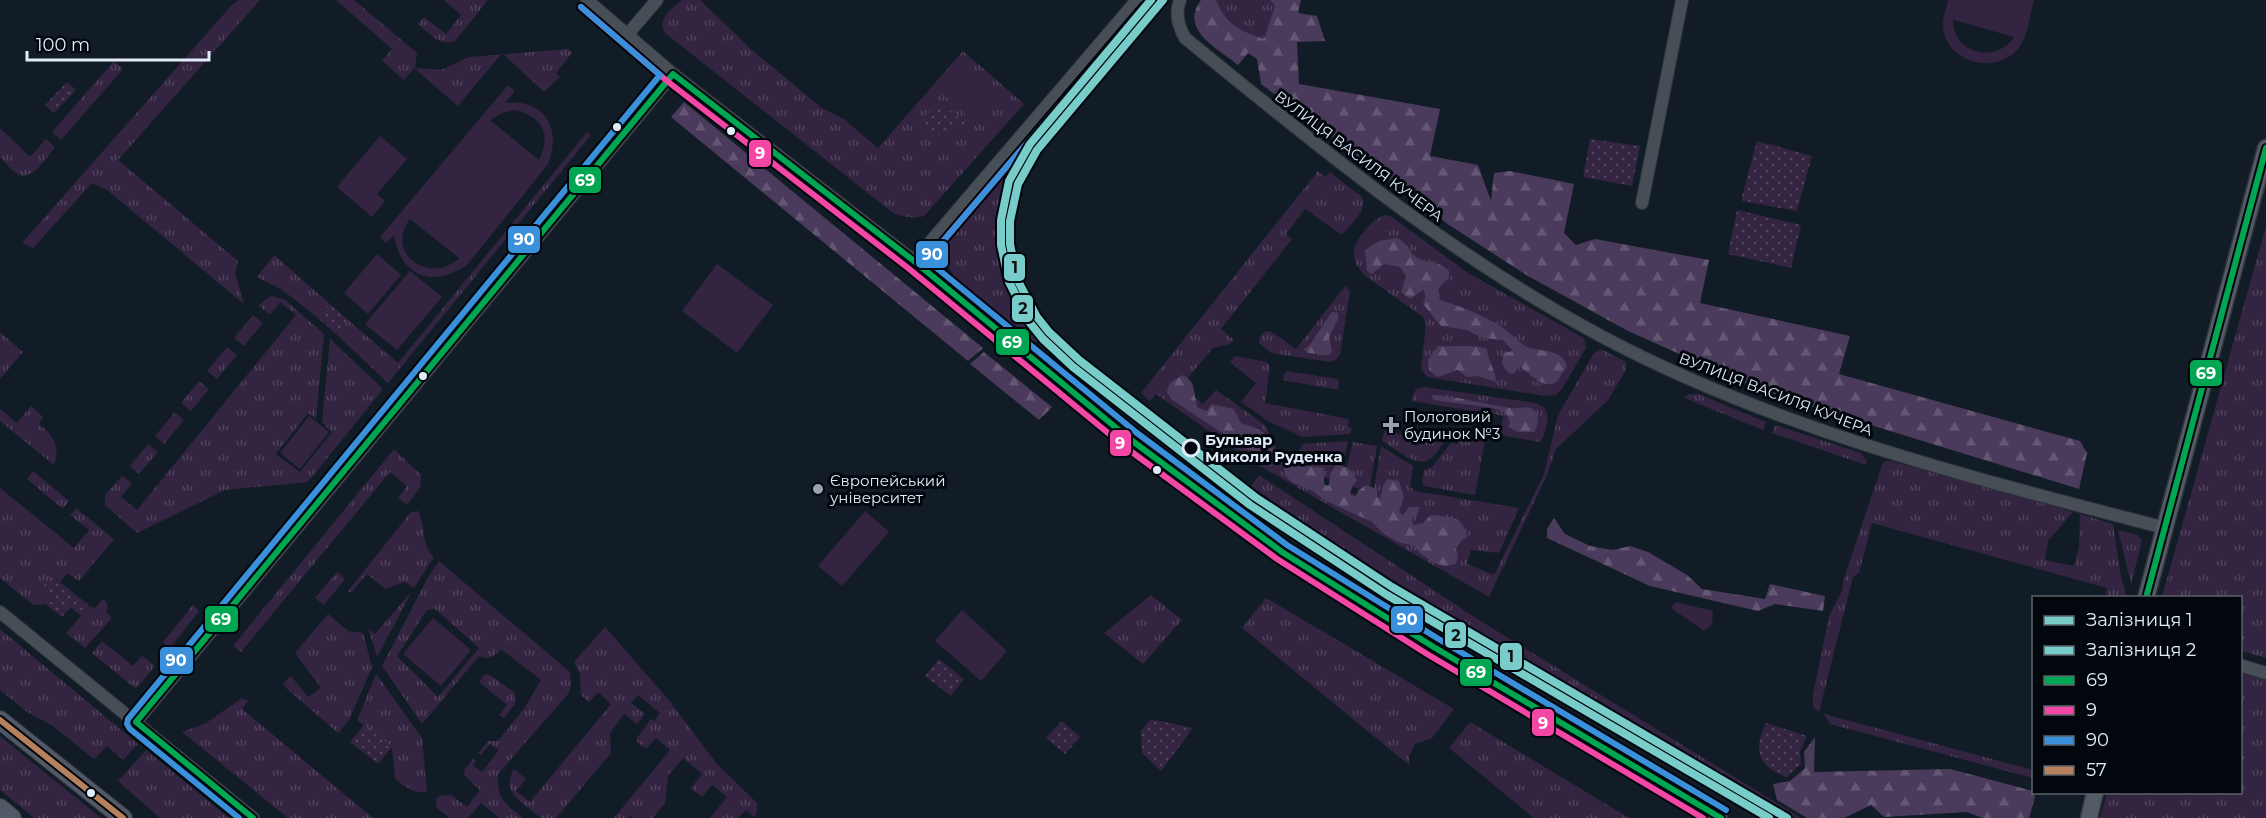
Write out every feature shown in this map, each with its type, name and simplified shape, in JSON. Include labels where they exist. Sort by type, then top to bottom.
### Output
[{"type":"highway","points":[[0,720],[123,818]]},
{"type":"main road","points":[[2146,596],[2266,148]]},
{"type":"main road","points":[[2089,818],[2095,794]]},
{"type":"street","points":[[587,0],[673,74],[914,261],[1131,440],[1282,552],[1432,646],[1721,818]]},
{"type":"street","points":[[627,35],[657,0]]},
{"type":"street","points":[[914,261],[1137,0]]},
{"type":"street","name":"ВУЛИЦЯ ВАСИЛЯ КУЧЕРА","points":[[1180,0],[1177,21],[1185,38],[1333,159],[1492,272],[1600,335],[1684,376],[1881,450],[2008,487],[2164,528]]},
{"type":"street","points":[[1642,203],[1682,0]]},
{"type":"street","points":[[136,723],[673,74]]},
{"type":"street","points":[[0,612],[254,818]]},
{"type":"street","points":[[2242,665],[2266,673]]},
{"type":"green space","points":[[239,0],[260,0],[118,160],[238,261],[235,273],[244,304],[107,190],[92,183],[33,248],[22,243],[231,6]]},
{"type":"green space","points":[[336,0],[354,0],[417,53],[415,68],[441,70],[469,57],[501,54],[458,106],[414,68],[404,80],[382,61],[392,49]]},
{"type":"green space","points":[[444,0],[488,0],[455,41],[444,42],[435,38],[418,24],[424,17],[446,34],[461,15]]},
{"type":"green space","points":[[682,0],[700,0],[754,52],[822,108],[845,120],[878,148],[963,51],[1024,104],[924,216],[901,216],[893,213],[665,33],[664,18]]},
{"type":"green space","points":[[1201,0],[1216,0],[1225,16],[1235,26],[1264,39],[1275,6],[1270,0],[1301,0],[1298,13],[1317,16],[1325,41],[1297,42],[1299,84],[1440,109],[1430,156],[1478,165],[1491,201],[1494,173],[1510,171],[1574,184],[1564,233],[1576,245],[1595,239],[1709,260],[1700,303],[1850,336],[1839,374],[2080,441],[2087,453],[2079,489],[1809,406],[1749,385],[1628,331],[1528,276],[1449,225],[1261,84],[1257,59],[1248,53],[1238,65],[1211,45],[1203,37],[1195,20],[1195,11]]},
{"type":"green space","points":[[1216,0],[1270,0],[1275,6],[1265,39],[1235,26],[1225,16]]},
{"type":"green space","points":[[1948,0],[2034,0],[2023,41],[2015,52],[1993,63],[1981,63],[1969,60],[1950,46],[1945,36],[1943,23]],"holes":[[[1954,20],[2014,37],[1997,51],[1987,53],[1977,51],[1968,48],[1960,41],[1955,32]]]},
{"type":"green space","points":[[568,49],[572,53],[556,73],[560,77],[544,92],[503,54]]},
{"type":"green space","points":[[114,61],[123,69],[61,140],[52,132]]},
{"type":"green space","points":[[961,66],[992,92],[970,118],[939,91]]},
{"type":"green space","points":[[67,82],[76,90],[54,113],[45,105]]},
{"type":"green space","points":[[508,85],[515,91],[505,103],[531,106],[547,119],[553,139],[548,164],[467,265],[442,276],[431,277],[420,274],[411,269],[403,260],[397,249],[394,235],[386,243],[380,237]],"holes":[[[515,110],[532,117],[542,127],[545,142],[539,160],[490,120],[502,113]],[[410,219],[459,258],[459,259],[446,266],[434,268],[422,266],[413,261],[406,253],[402,243],[404,231]]]},
{"type":"green space","points":[[939,101],[966,124],[933,137],[918,126]]},
{"type":"green space","points":[[684,102],[983,348],[968,361],[671,117]]},
{"type":"green space","points":[[0,128],[30,157],[46,139],[55,147],[44,162],[34,171],[23,176],[0,157]]},
{"type":"green space","points":[[587,132],[591,135],[388,383],[336,334],[348,320],[398,363]]},
{"type":"green space","points":[[380,136],[407,159],[377,194],[385,201],[372,217],[337,187]]},
{"type":"green space","points":[[1590,139],[1640,146],[1632,186],[1583,177]]},
{"type":"green space","points":[[1757,141],[1812,156],[1797,211],[1742,201]]},
{"type":"green space","points":[[1013,157],[1016,159],[1002,197],[999,216],[998,254],[1007,291],[1018,314],[1039,338],[1035,343],[956,279],[945,262],[944,251],[949,234]]},
{"type":"green space","points":[[1318,171],[1325,177],[1330,172],[1362,197],[1363,207],[1360,213],[1342,235],[1305,209],[1286,234],[1292,239],[1221,329],[1234,340],[1230,344],[1213,348],[1181,386],[1203,404],[1216,390],[1265,425],[1289,473],[1372,500],[1381,446],[1413,466],[1410,487],[1415,491],[1519,508],[1499,553],[1471,550],[1467,564],[1494,575],[1544,474],[1558,415],[1594,353],[1601,349],[1626,362],[1626,370],[1608,400],[1556,449],[1547,475],[1489,597],[1258,465],[1156,394],[1150,401],[1141,393]]},
{"type":"green space","points":[[1737,210],[1801,225],[1791,268],[1728,254]]},
{"type":"green space","points":[[1385,215],[1392,217],[1468,273],[1584,338],[1586,348],[1562,389],[1555,395],[1545,396],[1427,377],[1421,369],[1426,324],[1423,317],[1364,275],[1355,260],[1355,249],[1360,237],[1375,221]]},
{"type":"green space","points":[[2266,226],[2266,658],[2242,651],[2242,596],[2162,596]]},
{"type":"green space","points":[[1396,238],[1403,242],[1415,256],[1437,263],[1449,271],[1449,277],[1438,289],[1440,300],[1488,319],[1525,346],[1561,357],[1567,368],[1558,380],[1549,384],[1543,383],[1520,366],[1513,374],[1507,372],[1502,363],[1503,353],[1513,351],[1503,340],[1482,338],[1467,330],[1441,326],[1423,304],[1426,295],[1423,290],[1410,299],[1401,292],[1406,276],[1400,267],[1384,264],[1372,274],[1367,271],[1365,250],[1379,241]]},
{"type":"green space","points":[[377,254],[401,275],[368,314],[344,293]]},
{"type":"green space","points":[[274,255],[330,304],[318,318],[281,289],[257,277]]},
{"type":"green space","points":[[717,264],[773,305],[737,353],[682,311]]},
{"type":"green space","points":[[410,271],[442,297],[397,350],[365,324]]},
{"type":"green space","points":[[1346,285],[1350,292],[1340,354],[1336,360],[1330,362],[1271,353],[1259,343],[1265,331],[1272,332],[1296,349]]},
{"type":"green space","points":[[272,296],[285,300],[324,334],[316,419],[308,413],[276,454],[300,472],[332,432],[322,422],[330,339],[383,389],[308,482],[225,490],[137,533],[105,505],[105,495],[122,476],[132,483],[121,497],[137,510],[296,315],[280,302],[270,315],[259,306]]},
{"type":"green space","points":[[330,304],[348,320],[336,334],[318,318]]},
{"type":"green space","points":[[1332,312],[1338,313],[1338,319],[1329,338],[1332,350],[1330,355],[1308,353],[1304,349],[1309,346]]},
{"type":"green space","points":[[253,315],[263,323],[244,346],[234,338]]},
{"type":"green space","points":[[0,332],[23,352],[0,379]]},
{"type":"green space","points":[[1438,346],[1471,346],[1487,349],[1496,382],[1478,376],[1467,377],[1458,370],[1438,377],[1429,370],[1428,359]]},
{"type":"green space","points":[[227,347],[237,355],[217,379],[207,371]]},
{"type":"green space","points":[[984,352],[1052,407],[1039,420],[970,364]]},
{"type":"green space","points":[[1235,356],[1267,362],[1270,367],[1265,403],[1349,419],[1348,427],[1352,428],[1350,434],[1303,437],[1268,421],[1241,402],[1256,383],[1230,362]]},
{"type":"green space","points":[[1287,371],[1337,379],[1338,390],[1283,380]]},
{"type":"green space","points":[[1182,375],[1193,385],[1198,408],[1207,411],[1211,404],[1234,409],[1241,423],[1256,428],[1268,437],[1274,452],[1272,466],[1264,464],[1253,452],[1239,445],[1237,438],[1222,433],[1171,399],[1167,392],[1169,384]]},
{"type":"green space","points":[[199,381],[209,389],[191,411],[181,403]]},
{"type":"green space","points":[[1424,387],[1536,403],[1547,412],[1547,426],[1544,435],[1540,442],[1500,435],[1503,416],[1412,401],[1415,391]]},
{"type":"green space","points":[[1689,394],[1698,394],[1766,422],[1763,430],[1684,398]]},
{"type":"green space","points":[[1432,395],[1511,408],[1529,408],[1537,415],[1537,427],[1534,432],[1518,432],[1508,427],[1510,422],[1506,413],[1493,408],[1433,400]]},
{"type":"green space","points":[[31,406],[43,417],[39,424],[48,433],[56,447],[54,465],[0,421],[0,409],[17,423]]},
{"type":"green space","points":[[175,412],[184,420],[164,444],[155,436]]},
{"type":"green space","points":[[309,416],[329,432],[300,469],[280,453]]},
{"type":"green space","points":[[1776,425],[1861,453],[1867,461],[1866,465],[1772,433]]},
{"type":"green space","points":[[1384,431],[1444,442],[1429,460],[1418,461],[1405,456],[1382,441]]},
{"type":"green space","points":[[1459,437],[1485,441],[1475,495],[1424,486],[1422,482],[1424,470],[1432,467],[1451,443],[1458,444]]},
{"type":"green space","points":[[1348,441],[1339,482],[1294,469],[1291,463],[1303,444]]},
{"type":"green space","points":[[1353,442],[1377,446],[1369,492],[1343,484]]},
{"type":"green space","points":[[148,444],[158,452],[139,474],[130,466]]},
{"type":"green space","points":[[394,449],[421,475],[420,488],[407,505],[398,498],[407,486],[390,472],[241,652],[233,646]]},
{"type":"green space","points":[[1886,461],[1891,461],[2073,512],[2048,541],[2045,560],[2074,566],[2079,548],[2080,514],[2113,524],[2121,577],[2127,596],[2106,596],[2107,588],[1872,523],[1859,573],[1853,577],[1819,712],[1813,707],[1813,695],[1829,616],[1842,591],[1844,578],[1882,465]]},
{"type":"green space","points":[[1297,464],[1324,468],[1324,484],[1327,486],[1335,466],[1343,466],[1353,473],[1357,480],[1350,494],[1355,497],[1366,485],[1377,489],[1377,497],[1380,499],[1383,486],[1388,479],[1399,481],[1404,497],[1399,512],[1403,515],[1409,507],[1420,507],[1417,515],[1411,520],[1414,525],[1423,523],[1431,515],[1455,518],[1462,525],[1467,537],[1456,548],[1458,557],[1456,564],[1446,566],[1434,563],[1414,546],[1398,542],[1384,534],[1372,522],[1292,482],[1285,476],[1284,467]]},
{"type":"green space","points":[[33,471],[69,501],[63,509],[27,479]]},
{"type":"green space","points":[[1259,475],[1479,620],[1801,818],[1789,817],[1336,546],[1251,486]]},
{"type":"green space","points":[[0,488],[74,548],[89,530],[70,515],[76,508],[114,539],[79,581],[67,573],[60,582],[53,576],[53,595],[45,604],[33,605],[0,578]]},
{"type":"green space","points":[[418,511],[427,547],[434,557],[414,588],[405,582],[385,589],[367,574],[351,593],[348,591],[411,512]]},
{"type":"green space","points":[[865,511],[889,532],[842,586],[818,566]]},
{"type":"green space","points":[[1554,518],[1565,534],[1590,546],[1613,550],[1630,546],[1648,552],[1687,575],[1702,589],[1765,599],[1770,584],[1825,596],[1823,611],[1775,604],[1758,611],[1650,586],[1547,538],[1547,529]]},
{"type":"green space","points":[[2118,530],[2138,535],[2142,541],[2131,584]]},
{"type":"green space","points":[[439,561],[570,672],[571,687],[568,694],[498,774],[499,789],[503,800],[523,818],[499,818],[481,803],[468,818],[450,818],[437,808],[436,799],[439,796],[451,795],[467,807],[480,790],[464,775],[465,769],[473,759],[476,761],[473,766],[482,772],[499,750],[490,744],[481,755],[478,753],[488,741],[498,741],[525,707],[541,680],[501,649],[491,657],[479,656],[422,724],[382,666],[428,577]],"holes":[[[435,609],[479,648],[438,697],[397,656],[427,610]]]},
{"type":"green space","points":[[337,572],[345,579],[324,605],[315,598]]},
{"type":"green space","points":[[52,576],[90,606],[82,616],[70,607],[62,617],[45,604],[53,595],[43,587]]},
{"type":"green space","points":[[412,591],[377,657],[368,628],[375,634]]},
{"type":"green space","points":[[1151,595],[1182,620],[1143,664],[1104,633]]},
{"type":"green space","points":[[1266,598],[1454,709],[1432,738],[1415,744],[1409,757],[1409,765],[1242,628]]},
{"type":"green space","points":[[103,599],[107,603],[106,612],[112,618],[85,648],[66,633],[90,606],[95,608]]},
{"type":"green space","points":[[1676,602],[1713,611],[1712,624],[1704,631],[1671,608]]},
{"type":"green space","points":[[193,605],[199,611],[170,648],[163,642]]},
{"type":"green space","points":[[962,610],[1007,651],[981,681],[935,641]]},
{"type":"green space","points":[[328,614],[348,631],[363,633],[372,667],[349,720],[338,733],[283,683],[291,676],[308,697],[321,688],[295,653]]},
{"type":"green space","points":[[433,618],[471,650],[441,686],[403,654]]},
{"type":"green space","points":[[605,627],[668,699],[717,764],[757,803],[757,813],[754,817],[746,810],[738,818],[710,818],[727,797],[712,785],[702,797],[691,788],[702,774],[683,758],[668,776],[665,803],[653,818],[630,816],[614,818],[670,750],[656,738],[646,749],[637,742],[637,738],[651,719],[654,721],[660,713],[638,695],[631,703],[645,714],[637,724],[624,714],[610,733],[611,753],[556,818],[541,818],[516,797],[510,785],[510,777],[514,769],[526,779],[516,791],[530,802],[611,704],[598,692],[589,702],[581,695],[580,674],[574,662]]},
{"type":"green space","points":[[0,629],[138,744],[123,760],[107,746],[94,759],[53,726],[27,712],[0,690]]},
{"type":"green space","points":[[102,641],[133,666],[142,656],[155,666],[136,689],[92,653]]},
{"type":"green space","points":[[939,659],[964,679],[951,696],[925,676]]},
{"type":"green space","points":[[2242,671],[2266,679],[2266,818],[2100,818],[2107,794],[2242,794]]},
{"type":"green space","points":[[376,674],[422,738],[427,792],[414,791],[395,779],[392,747],[357,720]]},
{"type":"green space","points":[[485,674],[490,675],[515,693],[515,704],[504,718],[499,715],[507,705],[479,682]]},
{"type":"green space","points":[[242,698],[248,701],[242,709],[373,818],[288,818],[182,732],[206,723]]},
{"type":"green space","points":[[1824,714],[2032,770],[2032,778],[1830,724]]},
{"type":"green space","points":[[1151,719],[1193,728],[1161,771],[1142,753],[1141,731]]},
{"type":"green space","points":[[1062,721],[1080,737],[1065,754],[1046,738]]},
{"type":"green space","points":[[1470,722],[1629,818],[1534,818],[1449,748]]},
{"type":"green space","points":[[1766,723],[1807,736],[1800,751],[1801,764],[1787,777],[1769,768],[1760,756],[1760,741]]},
{"type":"green space","points":[[364,725],[392,747],[378,764],[350,742]]},
{"type":"green space","points":[[0,736],[101,818],[34,818],[0,790]]},
{"type":"green space","points":[[1815,737],[1814,772],[1950,769],[2032,791],[2035,797],[2029,818],[1982,818],[1967,812],[1884,817],[1871,805],[1844,818],[1807,818],[1777,800],[1773,784],[1790,781],[1805,768],[1804,752]]},
{"type":"green space","points":[[146,750],[229,818],[160,818],[118,781]]},
{"type":"rail line","name":"2","points":[[1151,0],[1030,144],[1009,181],[1001,220],[1001,245],[1009,282],[1030,323],[1043,339],[1073,367],[1250,505],[1387,595],[1769,818]]},
{"type":"rail line","name":"1","points":[[1163,0],[1037,150],[1018,184],[1010,221],[1010,244],[1017,279],[1037,317],[1049,332],[1079,360],[1255,497],[1392,587],[1787,818]]},
{"type":"transit line","name":"9","points":[[921,267],[1144,6]]},
{"type":"transit line","name":"90","points":[[1144,6],[927,260],[1137,433],[1287,545],[1437,638],[1726,810]]},
{"type":"transit line","name":"9","points":[[581,7],[667,81],[908,268],[1125,447],[1277,559],[1427,654],[1703,818]]},
{"type":"transit line","name":"90","points":[[239,818],[130,729],[127,724],[128,719],[660,75],[581,7]]},
{"type":"transit line","name":"69","points":[[253,818],[136,722],[673,74],[914,261],[1131,440],[1282,552],[1432,646],[1721,818]]},
{"type":"transit line","name":"69","points":[[2147,596],[2266,148]]},
{"type":"transit line","name":"57","points":[[0,720],[123,818]]},
{"type":"place","name":"Пологовий будинок №3","points":[[1391,425]]},
{"type":"place","name":"Бульвар Миколи Руденка","points":[[1191,448]]},
{"type":"place","name":"Європейський університет","points":[[818,489]]}]
